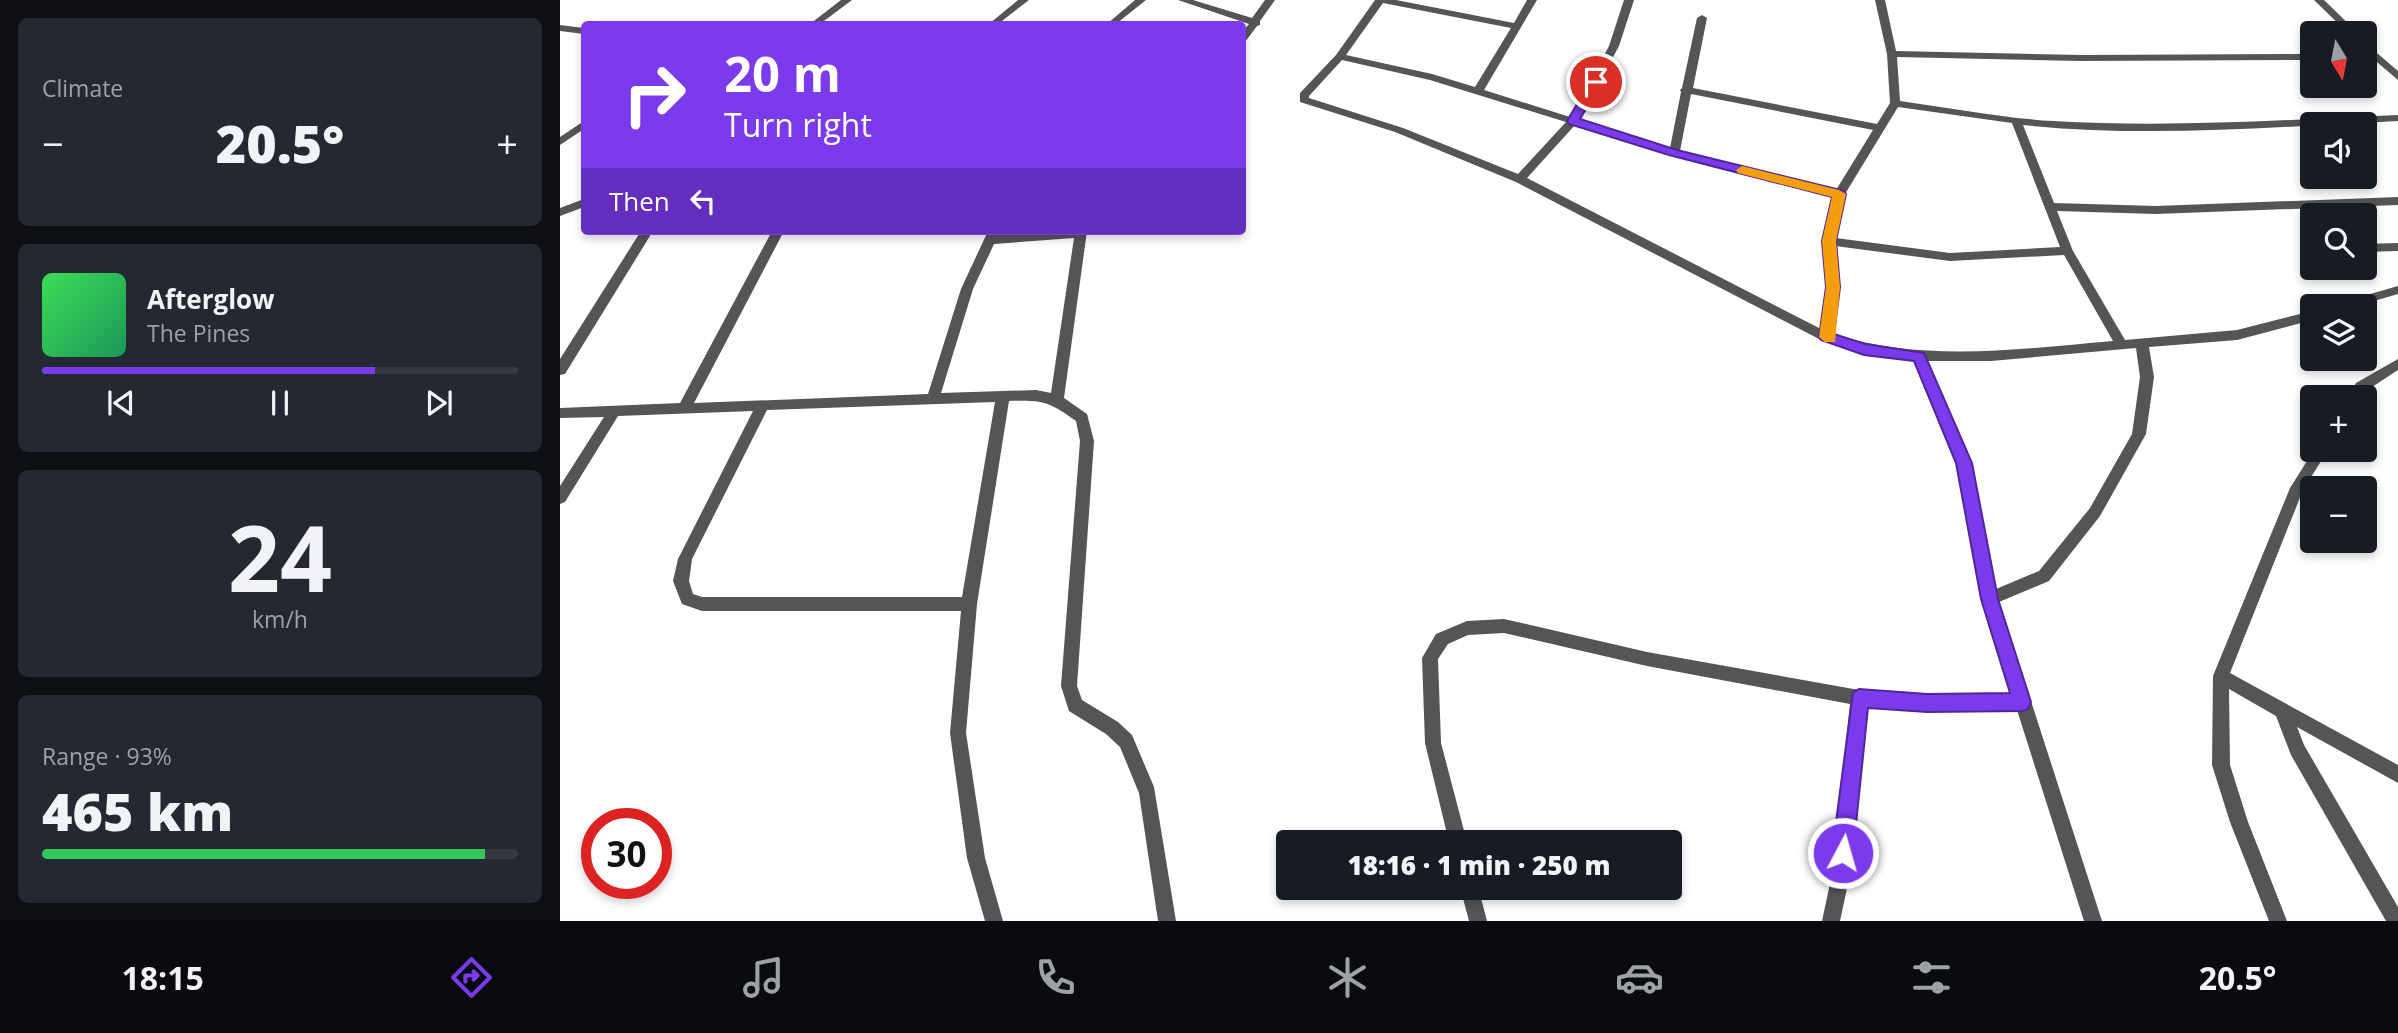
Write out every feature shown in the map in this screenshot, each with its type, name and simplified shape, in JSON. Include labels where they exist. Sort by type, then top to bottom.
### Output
[{"type":"street","points":[[818,21],[847,0]]},
{"type":"street","points":[[997,21],[1024,0]]},
{"type":"street","points":[[1115,21],[1141,0]]},
{"type":"street","points":[[1182,0],[1257,23]]},
{"type":"street","points":[[1246,35],[1257,23],[1270,0]]},
{"type":"street","points":[[1517,26],[1381,0],[1340,57],[1304,95],[1304,100],[1399,130],[1520,179],[1826,337],[1864,349],[1919,356],[1991,356],[2237,335],[2300,318]]},
{"type":"street","points":[[1479,90],[1532,0]]},
{"type":"street","points":[[1520,179],[1573,121],[1614,46],[1629,0]]},
{"type":"street","points":[[1826,337],[1833,287],[1829,241],[1839,194],[1895,103],[1892,54],[1880,0]]},
{"type":"street","points":[[2319,0],[2341,21]]},
{"type":"street","points":[[1674,153],[1702,18]]},
{"type":"street","points":[[560,28],[581,31]]},
{"type":"street","points":[[1892,54],[2082,58],[2300,57]]},
{"type":"street","points":[[1340,57],[1432,77],[1674,153],[1839,194]]},
{"type":"street","points":[[2377,57],[2398,77]]},
{"type":"street","points":[[1685,90],[1881,128]]},
{"type":"street","points":[[1895,103],[2016,120],[2132,126],[2398,117]]},
{"type":"street","points":[[2016,120],[2067,251],[2122,345]]},
{"type":"street","points":[[560,142],[581,126]]},
{"type":"street","points":[[2049,207],[2156,210],[2398,201]]},
{"type":"street","points":[[560,212],[581,206]]},
{"type":"street","points":[[560,370],[644,235]]},
{"type":"street","points":[[684,408],[776,235]]},
{"type":"street","points":[[933,398],[968,289],[991,236],[1013,235]]},
{"type":"street","points":[[1057,400],[1080,235]]},
{"type":"street","points":[[1829,241],[1950,257],[2067,251]]},
{"type":"street","points":[[2377,248],[2398,247]]},
{"type":"street","points":[[2377,296],[2398,290]]},
{"type":"street","points":[[1990,599],[2044,576],[2095,512],[2139,435],[2147,377],[2142,343]]},
{"type":"street","points":[[1919,356],[1964,463],[1990,599],[2094,921]]},
{"type":"street","points":[[2364,385],[2398,364]]},
{"type":"street","points":[[560,413],[1036,395],[1057,400],[1082,418],[1087,441],[1069,687],[1075,705],[1126,741],[1148,793],[1167,921]]},
{"type":"street","points":[[994,921],[976,858],[958,733],[969,604],[1003,396]]},
{"type":"street","points":[[763,405],[685,559],[681,581],[687,598],[702,604],[969,604]]},
{"type":"street","points":[[560,498],[615,410]]},
{"type":"street","points":[[2278,921],[2239,822],[2221,765],[2221,676],[2298,488],[2314,462]]},
{"type":"street","points":[[1455,830],[1433,743],[1430,658],[1442,639],[1467,628],[1504,626],[1647,659],[1859,698],[1927,703],[2022,702]]},
{"type":"street","points":[[2221,676],[2398,774]]},
{"type":"street","points":[[1831,921],[1840,879],[1859,698]]},
{"type":"street","points":[[2281,708],[2297,749],[2396,921]]},
{"type":"street","points":[[1472,900],[1478,921]]},
{"type":"slow traffic","points":[[1742,170],[1839,194],[1829,241],[1833,287],[1826,337],[1830,338]]},
{"type":"route","points":[[1596,82],[1573,121],[1674,153],[1839,194],[1829,241],[1833,287],[1826,337],[1864,349],[1919,356],[1964,463],[1990,599],[2022,702],[1927,703],[1859,698],[1843,853]]}]
